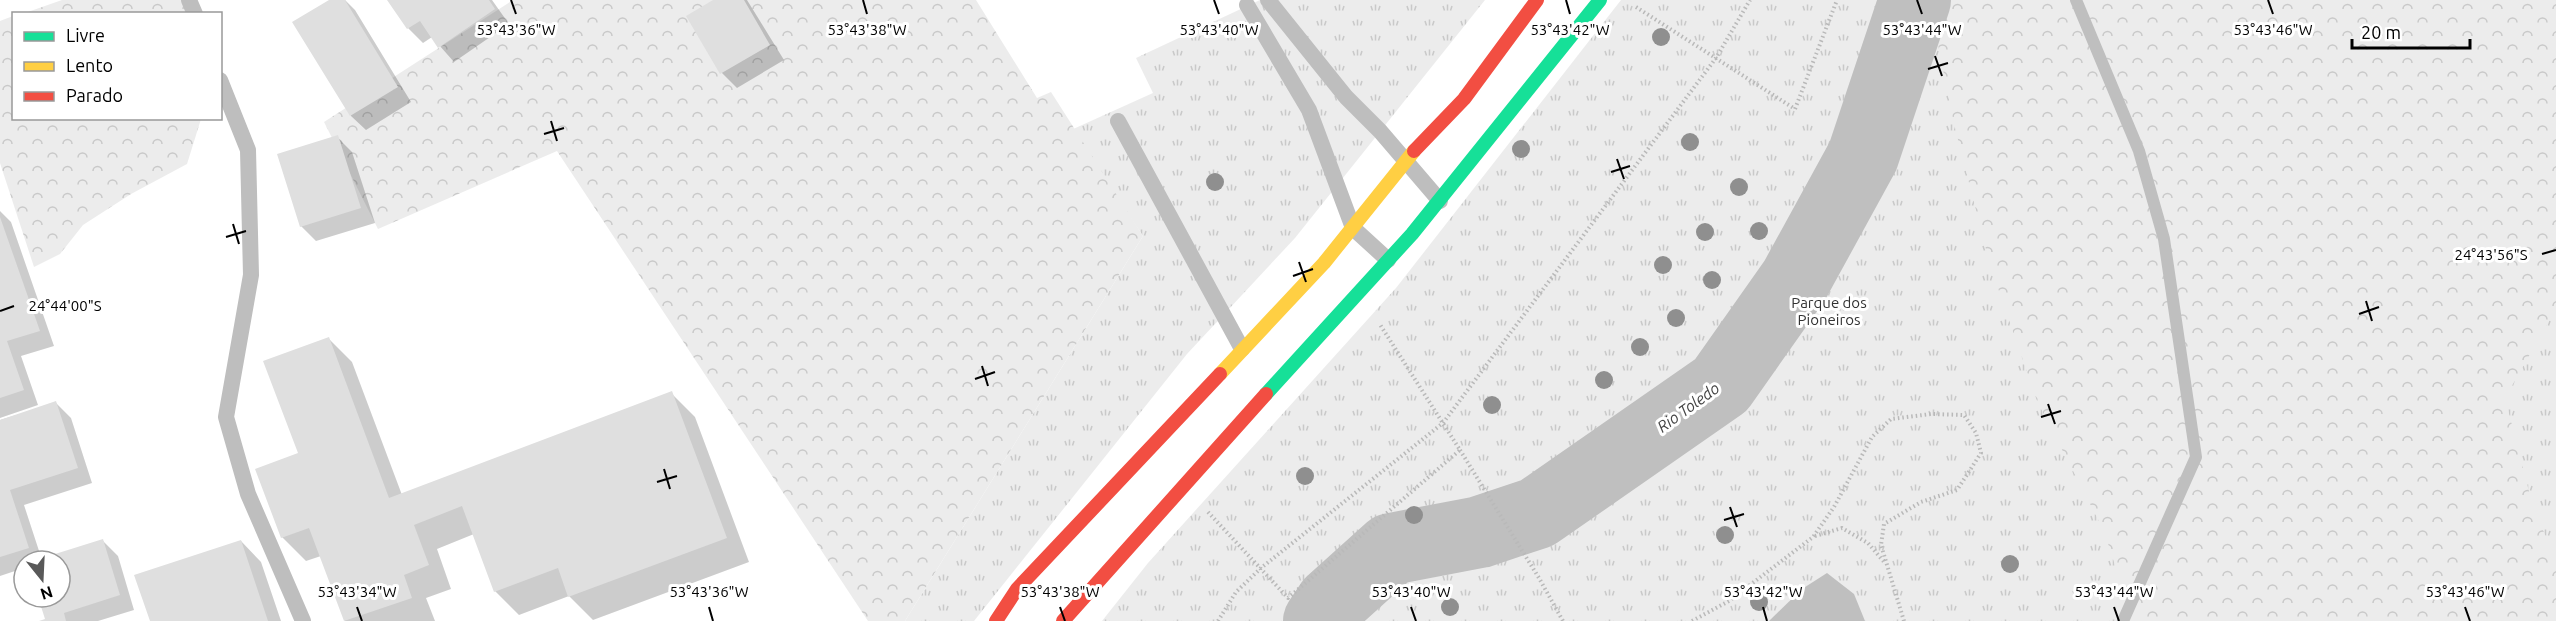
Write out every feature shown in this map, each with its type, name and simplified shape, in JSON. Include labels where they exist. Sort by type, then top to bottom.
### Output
[{"type":"street","points":[[996,621],[1017,590],[1353,228],[1405,160],[1464,99],[1537,0]]},
{"type":"street","points":[[1064,621],[1183,485],[1440,201],[1600,0]]},
{"type":"lane","points":[[1268,0],[1346,97],[1440,201]]},
{"type":"lane","points":[[1247,5],[1309,110],[1353,228],[1388,260]]},
{"type":"lane","points":[[222,85],[248,150],[251,274],[226,417],[248,494],[303,621]]},
{"type":"lane","points":[[1118,121],[1242,349]]},
{"type":"path","points":[[1218,621],[1236,592],[1261,568],[1443,423],[1716,58],[1750,0]]},
{"type":"path","points":[[1635,6],[1795,109],[1837,0]]},
{"type":"path","points":[[1359,292],[1482,483],[1563,621]]},
{"type":"path","points":[[1692,621],[1729,601],[1813,537],[1834,507],[1872,437],[1891,419],[1931,414],[1964,415],[1976,433],[1982,453],[1957,490],[1921,502],[1884,524],[1881,545],[1904,621]]},
{"type":"path","points":[[1183,485],[1288,597],[1460,450]]},
{"type":"path","points":[[1813,537],[1842,528],[1868,543],[1886,564]]},
{"type":"green space","points":[[62,0],[192,0],[195,12],[28,12]]},
{"type":"green space","points":[[513,0],[976,0],[1037,98],[1051,92],[1143,236],[905,621],[868,621],[557,151],[378,229],[324,122]]},
{"type":"green space","points":[[1260,0],[1485,0],[1295,238],[1187,354],[974,621],[905,621],[1143,236],[1071,130],[1153,93],[1136,58]]},
{"type":"green space","name":"Parque dos Pioneiros","points":[[1621,0],[2556,0],[2556,621],[1102,621],[1148,563],[1396,288]]},
{"type":"green space","points":[[1929,0],[2556,0],[2556,318],[2550,319],[2505,398],[2533,507],[2556,560],[2556,621],[2133,621],[2104,531],[2037,401],[1990,265],[1954,124]]},
{"type":"green space","points":[[12,16],[12,120],[201,120],[187,164],[131,194],[83,225],[60,254],[34,267],[0,163],[0,21]]},
{"type":"shaded area","points":[[1827,573],[1854,594],[1865,621],[1769,621],[1802,589]]},
{"type":"building","points":[[329,0],[345,0],[398,87],[350,116],[292,22]]},
{"type":"building","points":[[387,0],[489,0],[495,9],[438,48],[420,21],[407,29]]},
{"type":"building","points":[[713,0],[744,0],[770,45],[720,74],[686,16]]},
{"type":"building","points":[[338,135],[361,208],[300,227],[277,154]]},
{"type":"building","points":[[0,217],[40,331],[7,341],[24,390],[0,398]]},
{"type":"building","points":[[329,337],[389,498],[672,391],[727,538],[568,597],[558,568],[494,592],[462,506],[414,525],[429,565],[404,575],[412,598],[344,621],[309,528],[281,538],[255,469],[298,453],[263,361]]},
{"type":"building","points":[[56,401],[78,468],[10,490],[29,548],[12,549],[12,553],[0,557],[0,420]]},
{"type":"building","points":[[103,539],[120,595],[64,613],[66,621],[39,621],[45,619],[42,609],[72,609],[71,549]]},
{"type":"building","points":[[241,540],[268,621],[150,621],[134,575]]},
{"type":"waterway","name":"Rio Toledo","points":[[1319,621],[1331,603],[1391,549],[1480,532],[1537,513],[1721,385],[1795,280],[1863,156],[1915,0]]},
{"type":"waterway","points":[[2076,0],[2139,151],[2164,239],[2196,457],[2123,621]]},
{"type":"traffic: fast","points":[[1266,394],[1412,234],[1600,0]]},
{"type":"traffic: slow","points":[[1220,374],[1324,263],[1414,151]]},
{"type":"traffic: jam","points":[[1414,151],[1464,99],[1537,0]]},
{"type":"traffic: jam","points":[[996,621],[1017,589],[1220,374]]},
{"type":"traffic: jam","points":[[1063,621],[1266,394]]}]
